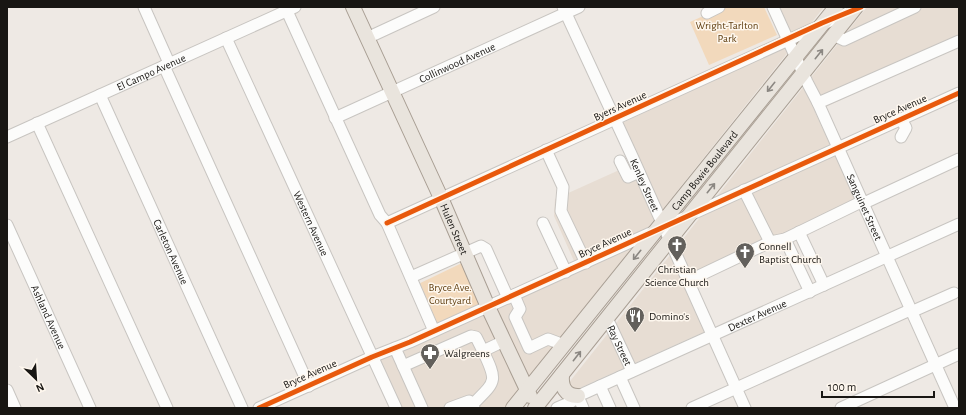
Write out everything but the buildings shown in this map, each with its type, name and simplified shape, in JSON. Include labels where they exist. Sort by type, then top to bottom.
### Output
[{"type":"main road","name":"Hulen Street","points":[[353,7],[535,408]]},
{"type":"main road","name":"Camp Bowie Boulevard","points":[[513,408],[661,227],[836,7]]},
{"type":"main road","name":"Camp Bowie Boulevard","points":[[535,408],[606,318],[690,216],[833,35],[857,8]]},
{"type":"main road","points":[[562,375],[561,381],[563,387],[580,402]]},
{"type":"street","points":[[144,7],[167,65],[309,386]]},
{"type":"street","points":[[367,38],[434,7]]},
{"type":"street","name":"Collinwood Avenue","points":[[335,118],[564,10],[579,7]]},
{"type":"street","points":[[707,13],[719,7]]},
{"type":"street","name":"Sanguinet Street","points":[[773,7],[795,57],[818,103],[955,408]]},
{"type":"street","points":[[833,35],[844,40],[915,7]]},
{"type":"street","name":"Byers Avenue","points":[[387,223],[857,8]]},
{"type":"street","points":[[291,9],[335,118],[380,215],[387,223],[434,331]]},
{"type":"street","name":"El Campo Avenue","points":[[7,137],[291,9]]},
{"type":"street","name":"Kenley Street","points":[[564,10],[639,172],[661,227],[670,241],[745,408]]},
{"type":"street","name":"Western Avenue","points":[[226,38],[396,408]]},
{"type":"street","points":[[818,103],[959,41]]},
{"type":"street","name":"Bryce Avenue","points":[[259,408],[566,272],[661,227],[690,216],[959,93]]},
{"type":"street","name":"Carleton Avenue","points":[[100,95],[242,408]]},
{"type":"street","points":[[901,119],[906,128],[901,136]]},
{"type":"street","points":[[37,123],[167,408]]},
{"type":"street","points":[[546,150],[563,187],[561,211],[586,263]]},
{"type":"street","points":[[688,281],[770,242],[785,239],[959,159]]},
{"type":"street","points":[[620,161],[628,177],[639,172]]},
{"type":"street","points":[[744,190],[770,242]]},
{"type":"street","points":[[543,223],[566,272]]},
{"type":"street","name":"Dexter Avenue","points":[[557,408],[571,402],[580,402],[600,386],[959,224]]},
{"type":"street","name":"Ashland Avenue","points":[[7,225],[90,408]]},
{"type":"street","points":[[799,232],[824,286]]},
{"type":"street","points":[[785,239],[810,292]]},
{"type":"street","points":[[411,277],[481,246],[486,249],[511,296],[520,309],[515,317],[529,348],[548,339],[564,345]]},
{"type":"street","points":[[692,408],[954,293]]},
{"type":"street","name":"Ray Street","points":[[606,318],[632,372]]},
{"type":"street","points":[[403,366],[471,336],[476,337],[493,374],[494,381],[474,406],[469,401],[450,408]]},
{"type":"street","points":[[483,351],[504,341]]},
{"type":"street","points":[[395,348],[422,408]]},
{"type":"street","points":[[841,408],[959,354]]},
{"type":"street","points":[[620,377],[634,408]]},
{"type":"street","points":[[600,386],[610,408]]},
{"type":"street","points":[[7,390],[15,408]]},
{"type":"shaded area","points":[[770,7],[824,7],[504,408],[395,408],[372,357],[574,261],[554,216],[555,199],[637,162],[622,123],[786,47]]},
{"type":"shaded area","points":[[867,7],[959,7],[959,45],[815,112],[857,202],[686,285],[706,331],[573,391],[567,385]]},
{"type":"green space","name":"Wright-Tarlton Park","points":[[723,7],[764,7],[777,35],[709,65],[690,22]]},
{"type":"green space","name":"Bryce Ave. Courtyard","points":[[462,263],[481,304],[431,328],[412,287]]},
{"type":"cycle path","points":[[387,223],[822,23],[861,7]]},
{"type":"cycle path","points":[[259,408],[372,357],[410,342],[959,93]]},
{"type":"place","name":"Christian Science Church","points":[[677,262]]},
{"type":"place","name":"Connell Baptist Church","points":[[745,269]]},
{"type":"place","name":"Domino's","points":[[635,333]]},
{"type":"place","name":"Walgreens","points":[[430,370]]}]
